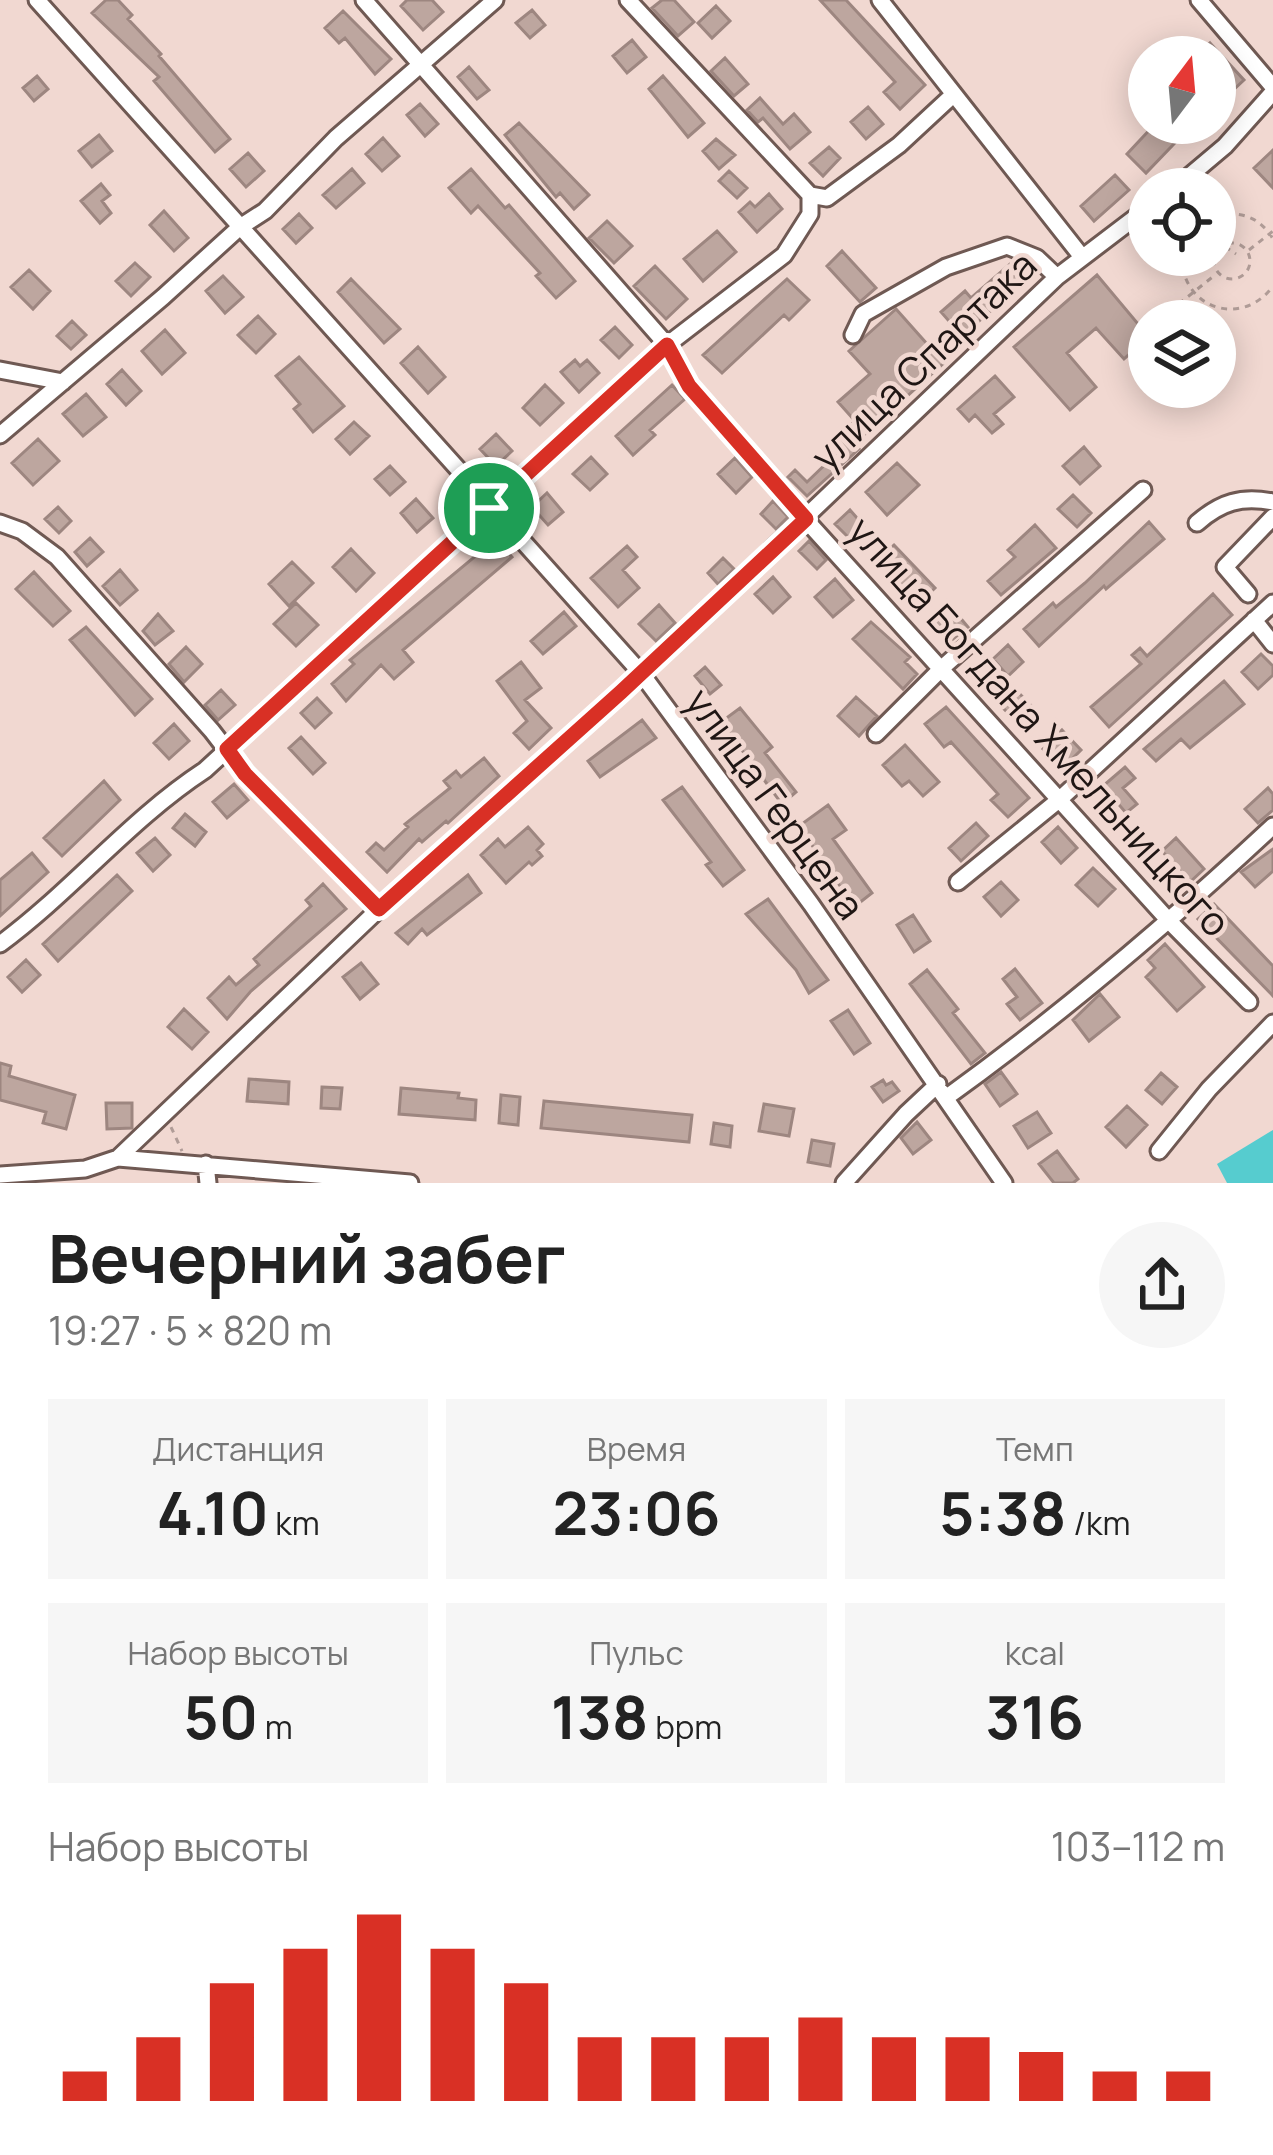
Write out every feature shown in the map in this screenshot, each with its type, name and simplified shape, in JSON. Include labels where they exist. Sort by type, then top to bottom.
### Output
[{"type":"street","name":"улица Герцена","points":[[37,0],[641,674],[943,1091],[1004,1183]]},
{"type":"street","name":"улица Богдана Хмельницкого","points":[[364,0],[667,345],[689,386],[806,519],[1170,922],[1249,1002]]},
{"type":"street","points":[[0,435],[240,227],[265,212],[336,138],[495,0]]},
{"type":"street","points":[[628,0],[810,195],[827,198],[899,145],[954,94]]},
{"type":"street","points":[[880,0],[1082,256]]},
{"type":"street","points":[[1199,0],[1273,90],[1225,146],[1199,168]]},
{"type":"street","points":[[0,944],[106,855],[153,806],[227,749],[667,345],[784,255],[810,214],[810,195]]},
{"type":"street","name":"улица Спартака","points":[[118,1158],[379,909],[641,674],[1057,277],[1128,222]]},
{"type":"street","points":[[854,335],[863,314],[946,266],[1007,246],[1037,258],[1057,277]]},
{"type":"street","points":[[0,370],[63,382]]},
{"type":"street","points":[[876,734],[943,667],[1143,490]]},
{"type":"street","points":[[1197,524],[1227,502],[1251,498],[1273,502]]},
{"type":"street","points":[[1248,594],[1225,566],[1273,517]]},
{"type":"street","points":[[0,523],[22,531],[57,557],[245,774],[379,909]]},
{"type":"street","points":[[958,882],[1060,799],[1273,603]]},
{"type":"street","points":[[1254,620],[1273,644]]},
{"type":"street","points":[[844,1183],[906,1114],[1022,1043],[1170,922],[1273,826]]},
{"type":"street","points":[[1159,1151],[1209,1089],[1273,1024]]},
{"type":"street","points":[[152,1127],[156,1160]]},
{"type":"street","points":[[0,1175],[85,1169],[118,1158],[410,1183]]},
{"type":"street","points":[[198,1163],[208,1183]]},
{"type":"path","points":[[1236,215],[1246,215],[1272,236],[1247,251]]},
{"type":"path","points":[[1223,276],[1230,280],[1243,277],[1251,265],[1247,251],[1236,244]]},
{"type":"path","points":[[1185,276],[1194,293],[1215,308],[1253,305],[1273,286]]},
{"type":"path","points":[[1185,300],[1214,276]]},
{"type":"path","points":[[167,1109],[176,1140],[198,1163]]},
{"type":"water","points":[[1273,1130],[1273,1183],[1227,1183],[1217,1164]]},
{"type":"building","points":[[106,0],[118,0],[132,15],[128,19],[230,139],[215,152],[154,81],[159,77],[92,13]]},
{"type":"building","points":[[407,0],[432,0],[443,12],[423,30],[401,6]]},
{"type":"building","points":[[662,0],[674,0],[694,22],[678,36],[652,8]]},
{"type":"building","points":[[820,0],[846,0],[925,85],[900,109],[884,92],[895,82]]},
{"type":"building","points":[[716,6],[730,21],[712,38],[698,23]]},
{"type":"building","points":[[532,10],[545,25],[530,38],[516,23]]},
{"type":"building","points":[[343,11],[391,59],[375,74],[345,38],[339,43],[325,28]]},
{"type":"building","points":[[632,40],[646,57],[627,73],[613,56]]},
{"type":"building","points":[[725,58],[748,84],[734,96],[711,71]]},
{"type":"building","points":[[469,67],[489,90],[477,99],[458,77]]},
{"type":"building","points":[[37,76],[48,89],[34,101],[23,88]]},
{"type":"building","points":[[663,76],[704,123],[688,137],[649,89]]},
{"type":"building","points":[[760,98],[783,124],[794,114],[810,132],[790,149],[763,118],[758,122],[747,110]]},
{"type":"building","points":[[420,104],[438,124],[425,136],[407,115]]},
{"type":"building","points":[[868,107],[883,124],[866,139],[851,122]]},
{"type":"building","points":[[519,123],[589,195],[574,209],[560,193],[556,197],[505,135]]},
{"type":"building","points":[[99,135],[112,151],[92,167],[79,151]]},
{"type":"building","points":[[383,138],[399,156],[382,171],[366,154]]},
{"type":"building","points":[[716,139],[735,155],[719,169],[703,151]]},
{"type":"building","points":[[1136,144],[1174,144],[1151,168],[1141,168],[1127,154]]},
{"type":"building","points":[[829,147],[840,158],[823,176],[810,163]]},
{"type":"building","points":[[1273,150],[1273,188],[1254,168]]},
{"type":"building","points":[[248,153],[264,171],[246,187],[230,169]]},
{"type":"building","points":[[352,169],[364,183],[336,208],[323,195]]},
{"type":"building","points":[[471,169],[575,281],[556,298],[536,276],[540,273],[478,206],[471,213],[449,188]]},
{"type":"building","points":[[729,171],[747,188],[737,198],[719,181]]},
{"type":"building","points":[[1115,175],[1128,189],[1094,221],[1081,206]]},
{"type":"building","points":[[101,184],[110,195],[102,201],[111,213],[100,223],[81,201]]},
{"type":"building","points":[[769,194],[782,209],[757,232],[739,212],[750,202],[755,207]]},
{"type":"building","points":[[164,211],[188,238],[174,251],[150,225]]},
{"type":"building","points":[[299,214],[312,228],[296,243],[283,229]]},
{"type":"building","points":[[607,221],[632,246],[614,263],[589,238]]},
{"type":"building","points":[[717,231],[736,252],[703,281],[684,259]]},
{"type":"building","points":[[842,251],[876,288],[860,302],[827,266]]},
{"type":"building","points":[[135,263],[150,277],[131,296],[116,281]]},
{"type":"building","points":[[1010,264],[1025,281],[962,336],[941,312],[965,291],[971,298]]},
{"type":"building","points":[[655,266],[687,299],[666,319],[634,286]]},
{"type":"building","points":[[29,270],[50,291],[33,309],[11,287]]},
{"type":"building","points":[[1097,275],[1128,312],[1128,355],[1124,359],[1096,328],[1067,353],[1096,387],[1070,410],[1014,347]]},
{"type":"building","points":[[223,276],[243,297],[225,313],[206,291]]},
{"type":"building","points":[[351,279],[400,329],[384,343],[338,292]]},
{"type":"building","points":[[787,279],[809,300],[789,320],[784,315],[722,373],[703,355]]},
{"type":"building","points":[[896,309],[944,363],[854,444],[859,449],[807,496],[788,477],[795,470],[807,482],[835,455],[827,447],[855,421],[838,402],[870,374],[849,351]]},
{"type":"building","points":[[258,316],[275,334],[256,353],[238,335]]},
{"type":"building","points":[[72,321],[86,335],[71,349],[57,336]]},
{"type":"building","points":[[615,327],[632,345],[619,358],[601,340]]},
{"type":"building","points":[[165,330],[185,353],[162,374],[142,351]]},
{"type":"building","points":[[418,347],[445,377],[428,393],[401,363]]},
{"type":"building","points":[[299,357],[344,406],[313,432],[294,409],[300,404],[276,376]]},
{"type":"building","points":[[575,360],[580,366],[587,360],[599,373],[579,392],[561,372]]},
{"type":"building","points":[[122,370],[141,391],[126,405],[107,384]]},
{"type":"building","points":[[995,376],[1014,397],[994,414],[1003,424],[992,433],[975,415],[969,421],[958,409]]},
{"type":"building","points":[[545,385],[563,403],[540,425],[523,408]]},
{"type":"building","points":[[672,385],[685,399],[650,430],[655,435],[633,455],[616,436]]},
{"type":"building","points":[[86,394],[106,417],[83,436],[63,414]]},
{"type":"building","points":[[354,422],[369,436],[350,454],[336,439]]},
{"type":"building","points":[[496,434],[512,451],[496,466],[480,449]]},
{"type":"building","points":[[38,439],[59,461],[33,485],[12,463]]},
{"type":"building","points":[[1084,447],[1100,466],[1080,484],[1063,466]]},
{"type":"building","points":[[591,457],[607,474],[590,490],[573,474]]},
{"type":"building","points":[[735,458],[752,477],[736,493],[718,474]]},
{"type":"building","points":[[897,463],[919,485],[887,515],[866,492]]},
{"type":"building","points":[[390,466],[405,482],[390,495],[375,479]]},
{"type":"building","points":[[547,493],[563,512],[548,525],[532,507]]},
{"type":"building","points":[[1073,495],[1091,513],[1077,527],[1058,509]]},
{"type":"building","points":[[416,499],[433,518],[417,532],[401,513]]},
{"type":"building","points":[[773,501],[788,517],[776,529],[761,514]]},
{"type":"building","points":[[58,507],[71,521],[59,533],[45,519]]},
{"type":"building","points":[[850,510],[864,526],[850,539],[835,524]]},
{"type":"building","points":[[1149,522],[1164,539],[1039,646],[1024,629],[1085,583]]},
{"type":"building","points":[[1035,525],[1056,548],[1001,595],[988,581],[1015,557],[1008,550]]},
{"type":"building","points":[[90,538],[103,552],[87,566],[75,552]]},
{"type":"building","points":[[496,539],[512,557],[403,650],[413,662],[394,679],[381,665],[346,701],[332,684],[354,664],[350,660]]},
{"type":"building","points":[[809,541],[826,560],[817,569],[799,551]]},
{"type":"building","points":[[894,545],[935,588],[918,604],[877,560]]},
{"type":"building","points":[[627,546],[637,557],[623,570],[639,588],[618,607],[591,578]]},
{"type":"building","points":[[351,549],[374,573],[356,591],[333,567]]},
{"type":"building","points":[[723,558],[734,569],[718,584],[708,573]]},
{"type":"building","points":[[292,562],[313,583],[289,606],[269,584]]},
{"type":"building","points":[[120,570],[137,590],[120,605],[103,586]]},
{"type":"building","points":[[34,572],[70,611],[53,626],[16,589]]},
{"type":"building","points":[[773,577],[790,597],[773,613],[755,594]]},
{"type":"building","points":[[835,579],[853,600],[833,617],[815,597]]},
{"type":"building","points":[[1213,594],[1232,615],[1109,727],[1091,707],[1141,664],[1132,655],[1140,648],[1147,656]]},
{"type":"building","points":[[296,603],[318,625],[296,646],[274,624]]},
{"type":"building","points":[[659,605],[675,623],[656,641],[639,624]]},
{"type":"building","points":[[952,608],[968,627],[948,643],[932,624]]},
{"type":"building","points":[[564,612],[576,626],[543,654],[531,641]]},
{"type":"building","points":[[158,614],[173,631],[155,645],[143,631]]},
{"type":"building","points":[[871,622],[910,657],[905,662],[917,674],[903,689],[853,639]]},
{"type":"building","points":[[86,627],[152,699],[135,715],[70,640]]},
{"type":"building","points":[[1008,645],[1023,662],[1008,676],[993,659]]},
{"type":"building","points":[[186,647],[202,664],[184,682],[169,664]]},
{"type":"building","points":[[1261,654],[1273,666],[1273,675],[1258,689],[1242,672]]},
{"type":"building","points":[[521,662],[541,688],[525,700],[551,728],[529,749],[514,733],[527,721],[497,681]]},
{"type":"building","points":[[705,667],[721,685],[710,694],[695,676]]},
{"type":"building","points":[[1224,681],[1244,704],[1190,748],[1181,739],[1156,761],[1144,749]]},
{"type":"building","points":[[221,690],[235,705],[218,720],[205,705]]},
{"type":"building","points":[[1017,691],[1039,714],[1024,729],[1001,706]]},
{"type":"building","points":[[856,697],[877,716],[859,736],[838,716]]},
{"type":"building","points":[[317,698],[331,713],[315,728],[301,713]]},
{"type":"building","points":[[946,707],[1029,798],[1008,817],[991,800],[998,794],[951,742],[944,747],[925,724]]},
{"type":"building","points":[[740,708],[772,747],[765,753],[796,792],[782,804],[721,722]]},
{"type":"building","points":[[642,720],[656,738],[600,777],[588,761]]},
{"type":"building","points":[[174,724],[189,741],[169,759],[154,743]]},
{"type":"building","points":[[1062,730],[1081,750],[1062,769],[1043,749]]},
{"type":"building","points":[[301,737],[325,763],[313,774],[289,748]]},
{"type":"building","points":[[905,745],[939,782],[923,796],[909,781],[902,786],[883,765]]},
{"type":"building","points":[[484,758],[499,776],[448,823],[422,842],[419,839],[387,872],[367,852],[376,843],[384,850],[408,827],[405,824],[450,788],[444,781],[456,771],[461,777]]},
{"type":"building","points":[[1125,767],[1135,778],[1123,788],[1137,804],[1126,813],[1103,786]]},
{"type":"building","points":[[104,781],[120,800],[62,856],[44,838]]},
{"type":"building","points":[[234,784],[248,800],[227,818],[213,802]]},
{"type":"building","points":[[682,787],[744,870],[723,886],[706,865],[711,862],[663,800]]},
{"type":"building","points":[[1268,788],[1273,810],[1258,823],[1245,809]]},
{"type":"building","points":[[828,805],[846,830],[833,839],[872,893],[854,907],[799,826]]},
{"type":"building","points":[[185,814],[206,832],[195,846],[173,828]]},
{"type":"building","points":[[976,823],[988,836],[961,861],[949,848]]},
{"type":"building","points":[[528,827],[543,844],[537,850],[542,856],[506,883],[481,855],[498,839],[505,847]]},
{"type":"building","points":[[1058,827],[1077,848],[1061,863],[1042,842]]},
{"type":"building","points":[[155,838],[170,855],[153,871],[137,853]]},
{"type":"building","points":[[1176,838],[1204,869],[1190,882],[1162,851]]},
{"type":"building","points":[[1273,849],[1273,871],[1255,887],[1241,872]]},
{"type":"building","points":[[32,853],[48,872],[0,916],[0,880]]},
{"type":"building","points":[[1093,868],[1115,889],[1098,906],[1076,885]]},
{"type":"building","points":[[117,875],[132,891],[58,961],[43,944]]},
{"type":"building","points":[[468,875],[481,893],[427,935],[422,929],[408,944],[396,933]]},
{"type":"building","points":[[1001,882],[1018,900],[1001,916],[984,897]]},
{"type":"building","points":[[323,884],[346,909],[251,991],[227,1019],[208,998],[229,977],[236,985],[259,965],[254,959],[311,906],[306,900]]},
{"type":"building","points":[[768,899],[828,980],[809,993],[796,970],[746,914]]},
{"type":"building","points":[[1214,904],[1273,966],[1273,996],[1198,919]]},
{"type":"building","points":[[913,915],[930,941],[914,952],[897,925]]},
{"type":"building","points":[[1165,944],[1204,987],[1177,1011],[1146,977],[1155,968],[1148,960]]},
{"type":"building","points":[[26,960],[40,975],[22,992],[8,977]]},
{"type":"building","points":[[361,963],[378,984],[360,999],[343,977]]},
{"type":"building","points":[[1015,969],[1042,1003],[1020,1020],[1007,1004],[1017,997],[1003,979]]},
{"type":"building","points":[[927,970],[985,1053],[971,1064],[910,984]]},
{"type":"building","points":[[1100,994],[1119,1017],[1089,1041],[1073,1020]]},
{"type":"building","points":[[184,1009],[208,1032],[192,1049],[168,1027]]},
{"type":"building","points":[[848,1010],[870,1043],[854,1054],[831,1021]]},
{"type":"building","points":[[0,1063],[11,1066],[9,1076],[75,1095],[66,1129],[43,1123],[46,1112],[0,1100]]},
{"type":"building","points":[[1001,1072],[1017,1094],[1000,1106],[985,1084]]},
{"type":"building","points":[[1161,1073],[1177,1087],[1162,1104],[1146,1090]]},
{"type":"building","points":[[249,1079],[289,1082],[288,1104],[247,1101]]},
{"type":"building","points":[[883,1080],[899,1091],[883,1102],[872,1087]]},
{"type":"building","points":[[322,1087],[342,1088],[340,1109],[321,1108]]},
{"type":"building","points":[[401,1088],[459,1093],[458,1098],[476,1100],[475,1120],[399,1114]]},
{"type":"building","points":[[501,1095],[520,1097],[518,1125],[499,1123]]},
{"type":"building","points":[[544,1101],[692,1115],[689,1142],[541,1128]]},
{"type":"building","points":[[106,1103],[132,1103],[132,1128],[107,1129]]},
{"type":"building","points":[[764,1104],[794,1109],[789,1136],[759,1131]]},
{"type":"building","points":[[1127,1106],[1147,1125],[1126,1147],[1106,1127]]},
{"type":"building","points":[[1037,1112],[1051,1133],[1028,1148],[1014,1126]]},
{"type":"building","points":[[917,1122],[931,1140],[913,1154],[901,1138]]},
{"type":"building","points":[[714,1123],[732,1126],[730,1147],[711,1144]]},
{"type":"building","points":[[812,1140],[834,1144],[830,1166],[808,1162]]},
{"type":"building","points":[[1057,1151],[1078,1179],[1073,1183],[1054,1183],[1039,1164]]},
{"type":"route","points":[[667,345],[689,386],[806,519],[379,909],[245,774],[227,749],[489,508],[667,345]]}]
